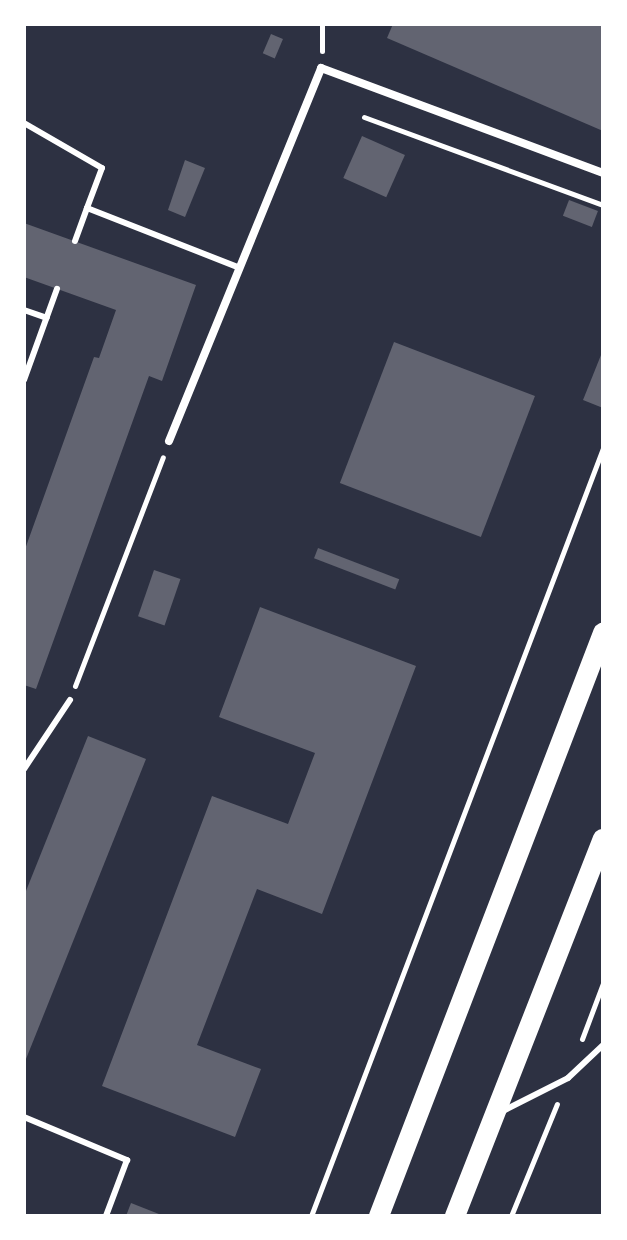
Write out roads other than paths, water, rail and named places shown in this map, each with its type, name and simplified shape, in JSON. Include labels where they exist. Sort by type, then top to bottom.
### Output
[{"type":"main road","points":[[379,1216],[603,633]]},
{"type":"main road","points":[[455,1216],[603,839]]},
{"type":"street","points":[[169,441],[321,68],[603,173]]},
{"type":"lane","points":[[24,123],[102,168],[75,241]]},
{"type":"lane","points":[[87,208],[240,268]]},
{"type":"lane","points":[[24,380],[57,289]]},
{"type":"lane","points":[[24,310],[47,318]]},
{"type":"lane","points":[[24,769],[70,700]]},
{"type":"lane","points":[[495,1115],[568,1078],[603,1045]]},
{"type":"lane","points":[[24,1117],[127,1160],[106,1216]]}]
